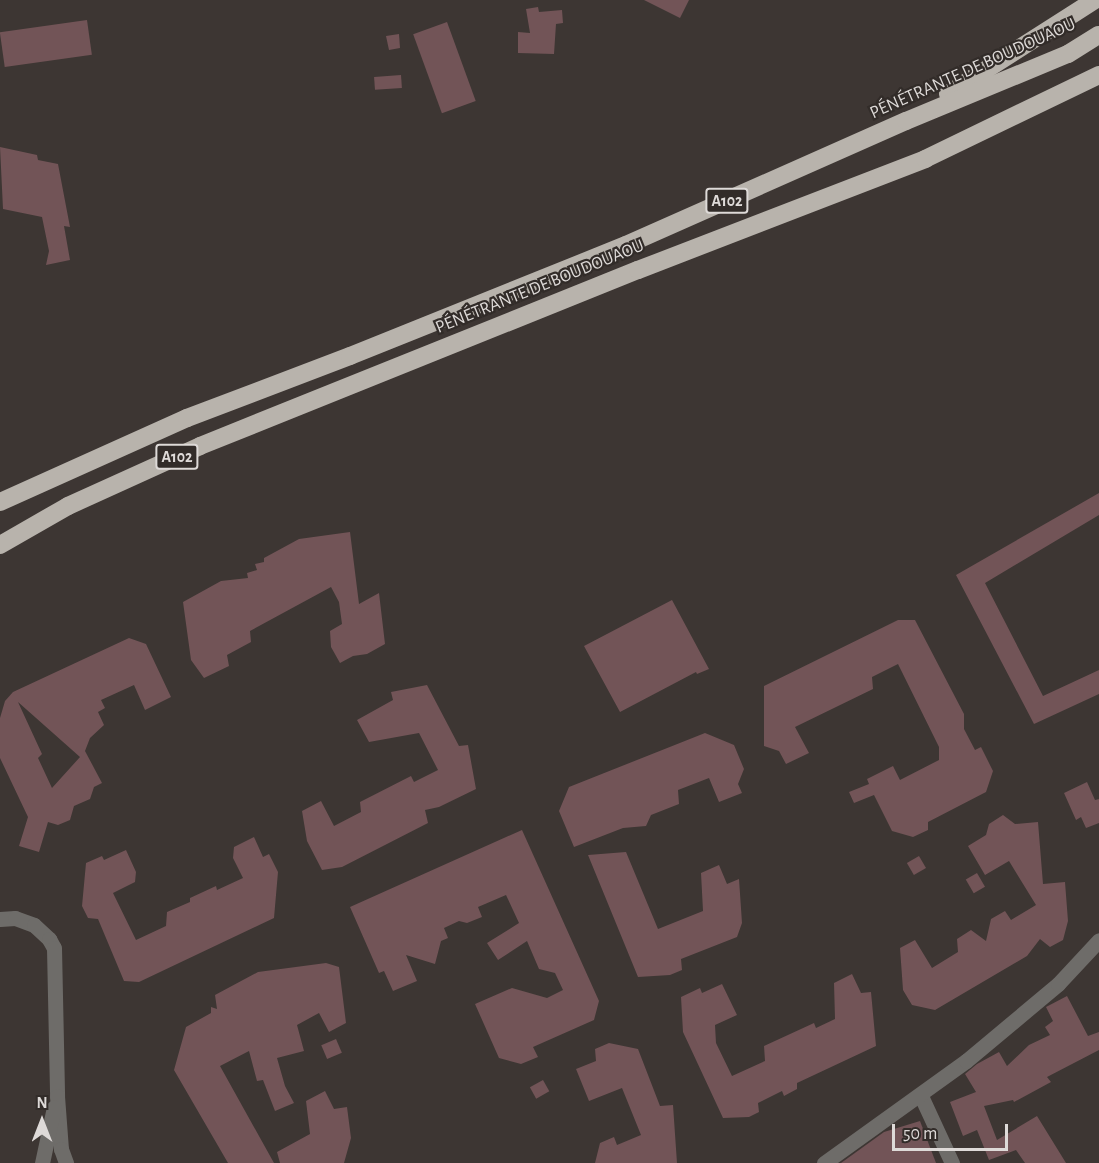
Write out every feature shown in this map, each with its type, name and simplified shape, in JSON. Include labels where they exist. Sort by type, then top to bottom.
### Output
[{"type":"highway","points":[[906,121],[1095,0]]},
{"type":"highway","name":"PÉNÉTRANTE DE BOUDOUAOU","points":[[0,502],[188,418],[350,356],[626,245],[906,121],[1068,54],[1099,35]]},
{"type":"highway","name":"PÉNÉTRANTE DE BOUDOUAOU","points":[[0,545],[68,506],[200,446],[638,270],[925,159],[1099,75]]},
{"type":"street","points":[[0,919],[15,918],[34,925],[49,939],[54,948],[57,1096],[61,1149],[66,1163]]},
{"type":"street","points":[[824,1163],[921,1096],[1059,984],[1099,940]]},
{"type":"street","points":[[42,1163],[57,1096]]},
{"type":"street","points":[[921,1096],[952,1163]]},
{"type":"building","points":[[644,0],[689,0],[680,18]]},
{"type":"building","points":[[538,7],[539,12],[562,10],[563,23],[556,24],[554,54],[518,53],[518,32],[530,33],[526,9]]},
{"type":"building","points":[[87,20],[92,55],[5,67],[0,32]]},
{"type":"building","points":[[447,22],[476,101],[442,113],[413,34]]},
{"type":"building","points":[[399,34],[400,48],[389,50],[386,36]]},
{"type":"building","points":[[401,75],[402,88],[375,90],[374,77]]},
{"type":"building","points":[[0,147],[37,155],[38,160],[58,164],[70,227],[64,226],[70,260],[46,265],[49,251],[42,217],[3,209]]},
{"type":"building","points":[[1099,493],[1099,515],[985,583],[1043,696],[1099,670],[1099,694],[1034,724],[956,575]]},
{"type":"building","points":[[350,532],[359,604],[379,593],[385,644],[367,654],[353,656],[340,663],[331,647],[330,631],[342,624],[339,602],[331,587],[250,631],[251,642],[227,655],[229,666],[204,678],[191,660],[183,602],[221,581],[248,578],[247,573],[257,570],[255,564],[264,562],[264,558],[299,539]]},
{"type":"building","points":[[672,600],[709,669],[697,674],[696,672],[620,712],[584,646]]},
{"type":"building","points":[[898,620],[915,620],[964,714],[964,729],[975,750],[981,747],[993,771],[986,792],[928,822],[928,830],[913,837],[892,831],[874,795],[854,803],[849,792],[869,784],[867,779],[893,766],[900,780],[939,760],[939,747],[898,664],[872,677],[873,689],[795,727],[809,753],[786,764],[779,751],[764,746],[764,686]]},
{"type":"building","points":[[129,638],[146,644],[171,697],[145,710],[134,685],[101,700],[105,708],[98,712],[104,725],[90,738],[85,751],[102,783],[94,787],[90,799],[74,806],[70,820],[58,825],[48,822],[39,852],[19,846],[28,817],[0,758],[0,718],[5,701],[13,692]],"holes":[[[18,702],[80,757],[52,788],[38,758],[42,754]]]},
{"type":"building","points":[[427,685],[459,746],[468,745],[476,789],[439,807],[425,810],[428,823],[342,867],[322,870],[307,841],[302,811],[321,801],[334,826],[361,812],[360,802],[411,776],[414,782],[438,770],[419,733],[369,742],[357,720],[393,700],[391,692]]},
{"type":"building","points":[[705,733],[734,745],[744,769],[738,784],[742,793],[719,802],[709,778],[678,790],[679,804],[651,815],[646,826],[623,828],[574,847],[559,811],[569,787]]},
{"type":"building","points":[[1087,782],[1095,800],[1099,799],[1099,823],[1086,828],[1081,817],[1076,820],[1064,793]]},
{"type":"building","points":[[1003,815],[1015,824],[1038,822],[1043,884],[1065,882],[1068,921],[1063,940],[1050,947],[1040,939],[1027,956],[935,1010],[912,1005],[903,990],[900,948],[915,940],[932,968],[958,952],[957,939],[971,930],[986,941],[991,919],[1005,911],[1011,920],[1036,905],[1009,861],[985,875],[968,846],[986,835],[989,824]]},
{"type":"building","points":[[522,830],[599,1001],[594,1020],[533,1047],[538,1057],[521,1064],[499,1058],[475,1004],[512,988],[547,998],[563,990],[555,973],[539,969],[527,941],[498,960],[487,943],[519,923],[506,895],[478,907],[482,917],[467,923],[459,921],[444,928],[448,938],[441,941],[435,964],[406,955],[417,981],[393,991],[384,971],[379,973],[350,907]]},
{"type":"building","points":[[254,837],[263,857],[269,854],[278,872],[274,918],[139,982],[124,981],[98,919],[88,918],[82,906],[86,863],[102,856],[104,860],[126,850],[136,872],[135,882],[113,893],[136,940],[166,926],[167,912],[190,902],[190,898],[216,886],[217,890],[243,878],[233,858],[234,847]]},
{"type":"building","points":[[626,852],[658,929],[703,911],[701,873],[719,865],[727,884],[739,879],[742,923],[737,937],[681,959],[682,970],[670,975],[638,977],[588,855]]},
{"type":"building","points":[[919,856],[926,868],[914,875],[907,863]]},
{"type":"building","points":[[977,873],[985,887],[974,893],[966,880]]},
{"type":"building","points":[[326,963],[339,967],[346,1023],[329,1032],[319,1013],[297,1025],[304,1051],[277,1058],[285,1086],[294,1103],[275,1111],[263,1080],[257,1081],[249,1051],[220,1066],[274,1163],[228,1163],[174,1070],[186,1027],[211,1013],[211,1007],[217,1009],[215,995],[258,972]]},
{"type":"building","points":[[852,974],[861,993],[871,992],[876,1046],[797,1083],[797,1089],[784,1096],[782,1091],[758,1103],[759,1112],[749,1117],[723,1118],[683,1032],[681,997],[700,988],[702,993],[722,984],[737,1015],[715,1025],[716,1043],[732,1076],[765,1061],[764,1046],[814,1023],[816,1028],[835,1019],[834,983]]},
{"type":"building","points":[[1067,996],[1088,1036],[1099,1032],[1099,1050],[1047,1077],[1051,1082],[1014,1102],[1013,1100],[984,1106],[997,1140],[1037,1116],[1066,1163],[1025,1163],[1016,1150],[989,1160],[977,1130],[963,1136],[950,1102],[976,1092],[965,1074],[977,1064],[999,1052],[1007,1066],[1029,1045],[1050,1035],[1045,1027],[1053,1021],[1046,1007]]},
{"type":"building","points":[[336,1039],[342,1053],[327,1059],[321,1045]]},
{"type":"building","points":[[609,1043],[638,1049],[660,1106],[673,1105],[677,1163],[595,1163],[600,1143],[614,1137],[617,1145],[641,1135],[622,1088],[589,1101],[576,1069],[596,1061],[595,1049]]},
{"type":"building","points":[[543,1080],[549,1091],[536,1099],[530,1087]]},
{"type":"building","points":[[325,1091],[334,1109],[347,1107],[351,1138],[344,1163],[280,1163],[277,1152],[310,1134],[306,1101]]},
{"type":"building","points":[[920,1121],[936,1163],[841,1163],[884,1132]]}]
